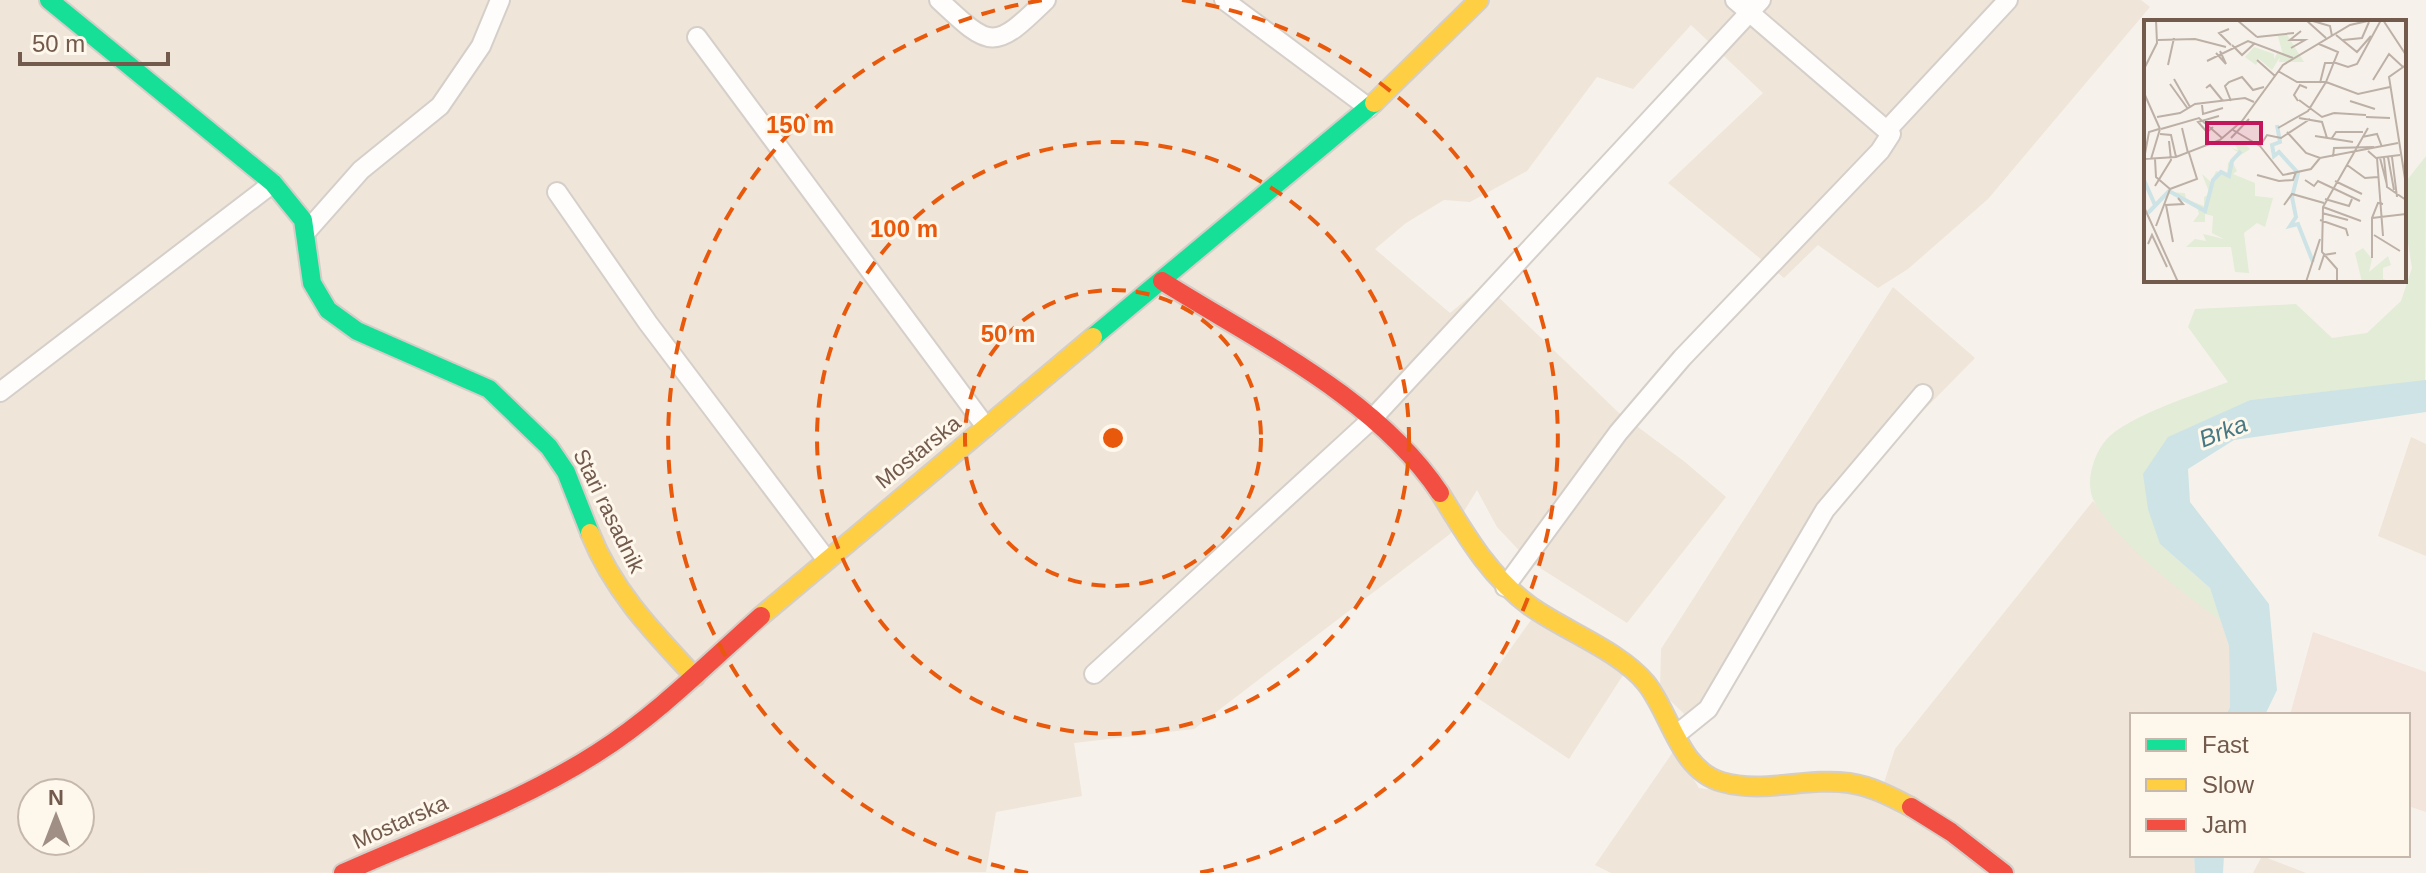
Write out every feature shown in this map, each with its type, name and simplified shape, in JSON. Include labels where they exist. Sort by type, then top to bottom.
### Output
[{"type":"street","name":"Stari rasadnik","points":[[49,0],[273,183],[303,220],[307,231],[312,283],[328,310],[357,331],[489,389],[549,447],[566,472],[608,571],[638,616],[695,677]]},
{"type":"street","points":[[307,231],[361,170],[440,106],[468,69],[500,0]]},
{"type":"street","points":[[939,0],[974,33],[986,38],[1011,33],[1046,0]]},
{"type":"street","points":[[1224,0],[1369,108]]},
{"type":"street","name":"Mostarska","points":[[343,873],[539,786],[597,753],[695,677],[826,559],[1369,108],[1479,0]]},
{"type":"street","points":[[1505,587],[1618,433],[1682,358],[1880,151],[1891,134],[1735,0]]},
{"type":"street","points":[[1094,674],[1373,418],[1761,0]]},
{"type":"street","points":[[1888,129],[2008,0]]},
{"type":"street","points":[[697,37],[986,427]]},
{"type":"street","points":[[0,392],[273,183]]},
{"type":"street","points":[[557,192],[648,323],[826,559]]},
{"type":"street","points":[[1162,281],[1373,418],[1430,476],[1478,552],[1505,587],[1538,613],[1634,670],[1667,711],[1697,768],[1716,780],[1748,786],[1828,782],[1868,787],[1927,819],[2004,873]]},
{"type":"street","points":[[1677,734],[1708,709],[1825,510],[1923,394]]},
{"type":"shaded area","points":[[0,0],[2141,0],[2150,7],[1988,199],[1908,269],[1878,288],[1818,245],[1784,278],[1668,183],[1763,93],[1691,25],[1633,89],[1597,77],[1527,171],[1470,202],[1444,200],[1406,223],[1375,249],[1450,313],[1485,284],[1619,413],[1726,497],[1627,623],[1529,561],[1497,527],[1477,490],[1450,534],[1194,729],[1074,743],[1082,796],[996,812],[986,872],[0,873]]},
{"type":"shaded area","points":[[1893,287],[1975,358],[1867,468],[1784,577],[1696,725],[1660,691],[1661,649]]},
{"type":"shaded area","points":[[2411,437],[2426,444],[2426,556],[2378,536]]},
{"type":"shaded area","points":[[2093,501],[2151,565],[2221,620],[2229,646],[2230,707],[2227,713],[2130,713],[2130,857],[2194,857],[2195,873],[1611,873],[1595,865],[1675,749],[1699,788],[1757,796],[1855,790],[1879,798],[1895,749]]},
{"type":"shaded area","points":[[1531,620],[1625,672],[1569,759],[1476,697]]},
{"type":"shaded area","points":[[2313,632],[2426,672],[2426,812],[2410,807],[2410,713],[2291,713]]},
{"type":"shaded area","points":[[2261,857],[2265,857],[2306,873],[2253,873]]},
{"type":"green space","points":[[2426,156],[2425,381],[2250,400],[2169,437],[2160,544],[2210,588],[2221,620],[2152,567],[2106,519],[2095,503],[2090,488],[2097,454],[2106,440],[2130,422],[2228,382],[2188,327],[2195,309],[2296,304],[2332,338],[2367,333],[2401,301],[2412,268],[2406,230],[2406,181]]},
{"type":"water","name":"Brka","points":[[2426,380],[2426,412],[2234,440],[2188,469],[2190,502],[2269,604],[2277,690],[2266,713],[2227,713],[2230,707],[2229,646],[2210,588],[2160,544],[2148,509],[2143,474],[2168,437],[2250,400]]},
{"type":"water","points":[[2194,857],[2224,857],[2223,873],[2195,873]]},
{"type":"traffic: fast","points":[[49,0],[273,183],[303,220],[312,283],[328,310],[357,331],[489,389],[549,447],[566,472],[590,533]]},
{"type":"traffic: fast","points":[[1093,337],[1374,103]]},
{"type":"traffic: slow","points":[[1374,103],[1479,0]]},
{"type":"traffic: slow","points":[[761,616],[1093,337]]},
{"type":"traffic: slow","points":[[1440,493],[1479,554],[1515,594],[1544,615],[1622,661],[1646,683],[1686,754],[1707,776],[1722,782],[1753,786],[1817,782],[1857,784],[1911,807]]},
{"type":"traffic: slow","points":[[590,533],[610,574],[623,592],[695,677]]},
{"type":"traffic: jam","points":[[1162,281],[1275,349],[1349,400],[1414,459],[1440,493]]},
{"type":"traffic: jam","points":[[343,873],[505,803],[597,753],[661,705],[761,616]]},
{"type":"traffic: jam","points":[[1911,807],[1951,832],[2004,873]]}]
